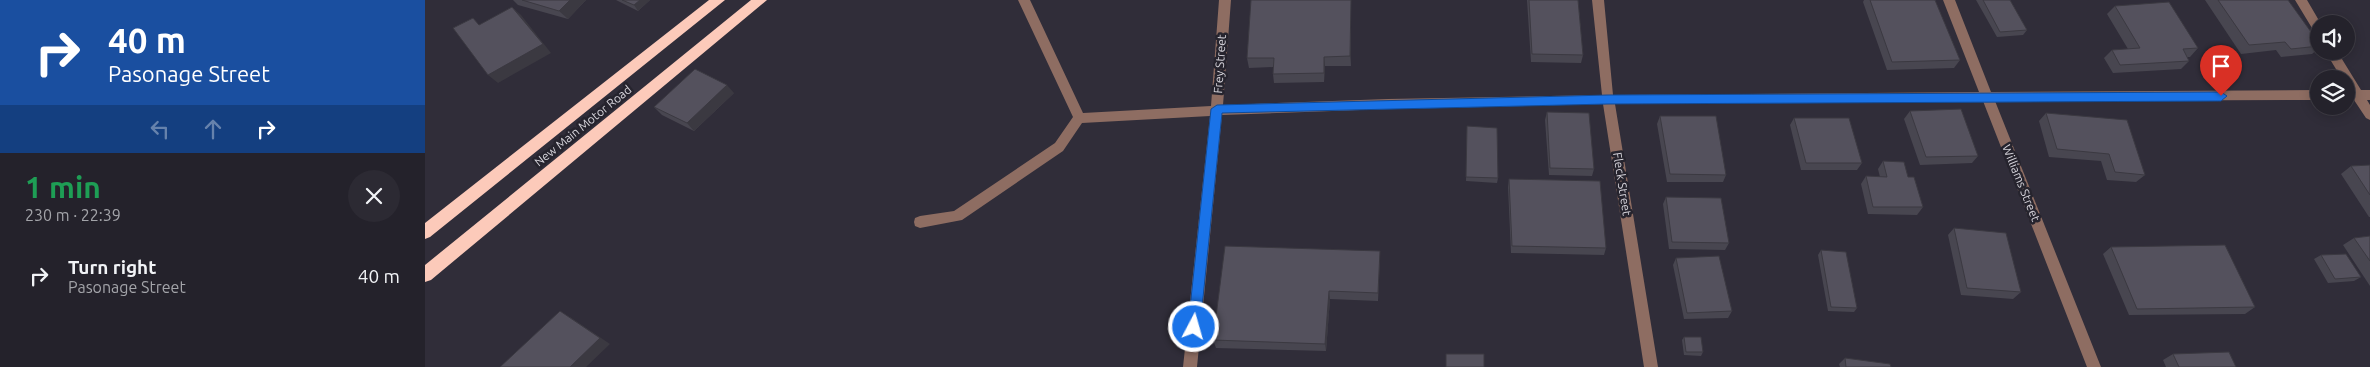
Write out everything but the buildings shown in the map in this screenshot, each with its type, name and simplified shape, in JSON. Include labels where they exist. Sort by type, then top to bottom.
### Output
[{"type":"highway","name":"New Main Motor Road","points":[[425,232],[717,0]]},
{"type":"highway","name":"New Main Motor Road","points":[[425,275],[759,0]]},
{"type":"street","points":[[1025,0],[1079,118]]},
{"type":"street","name":"Frey Street","points":[[1189,367],[1217,109],[1225,0]]},
{"type":"street","name":"Fleck Street","points":[[1597,0],[1608,100],[1651,367]]},
{"type":"street","name":"Williams Street","points":[[1949,0],[2094,367]]},
{"type":"street","points":[[2301,0],[2310,15]]},
{"type":"street","points":[[1079,118],[1217,109],[1608,100],[2310,95]]},
{"type":"street","points":[[2355,95],[2370,95]]},
{"type":"street","points":[[2355,98],[2370,115]]},
{"type":"street","points":[[920,222],[957,216],[1059,147],[1079,118]]},
{"type":"route","points":[[1194,327],[1217,109],[1608,100],[2221,96]]}]
